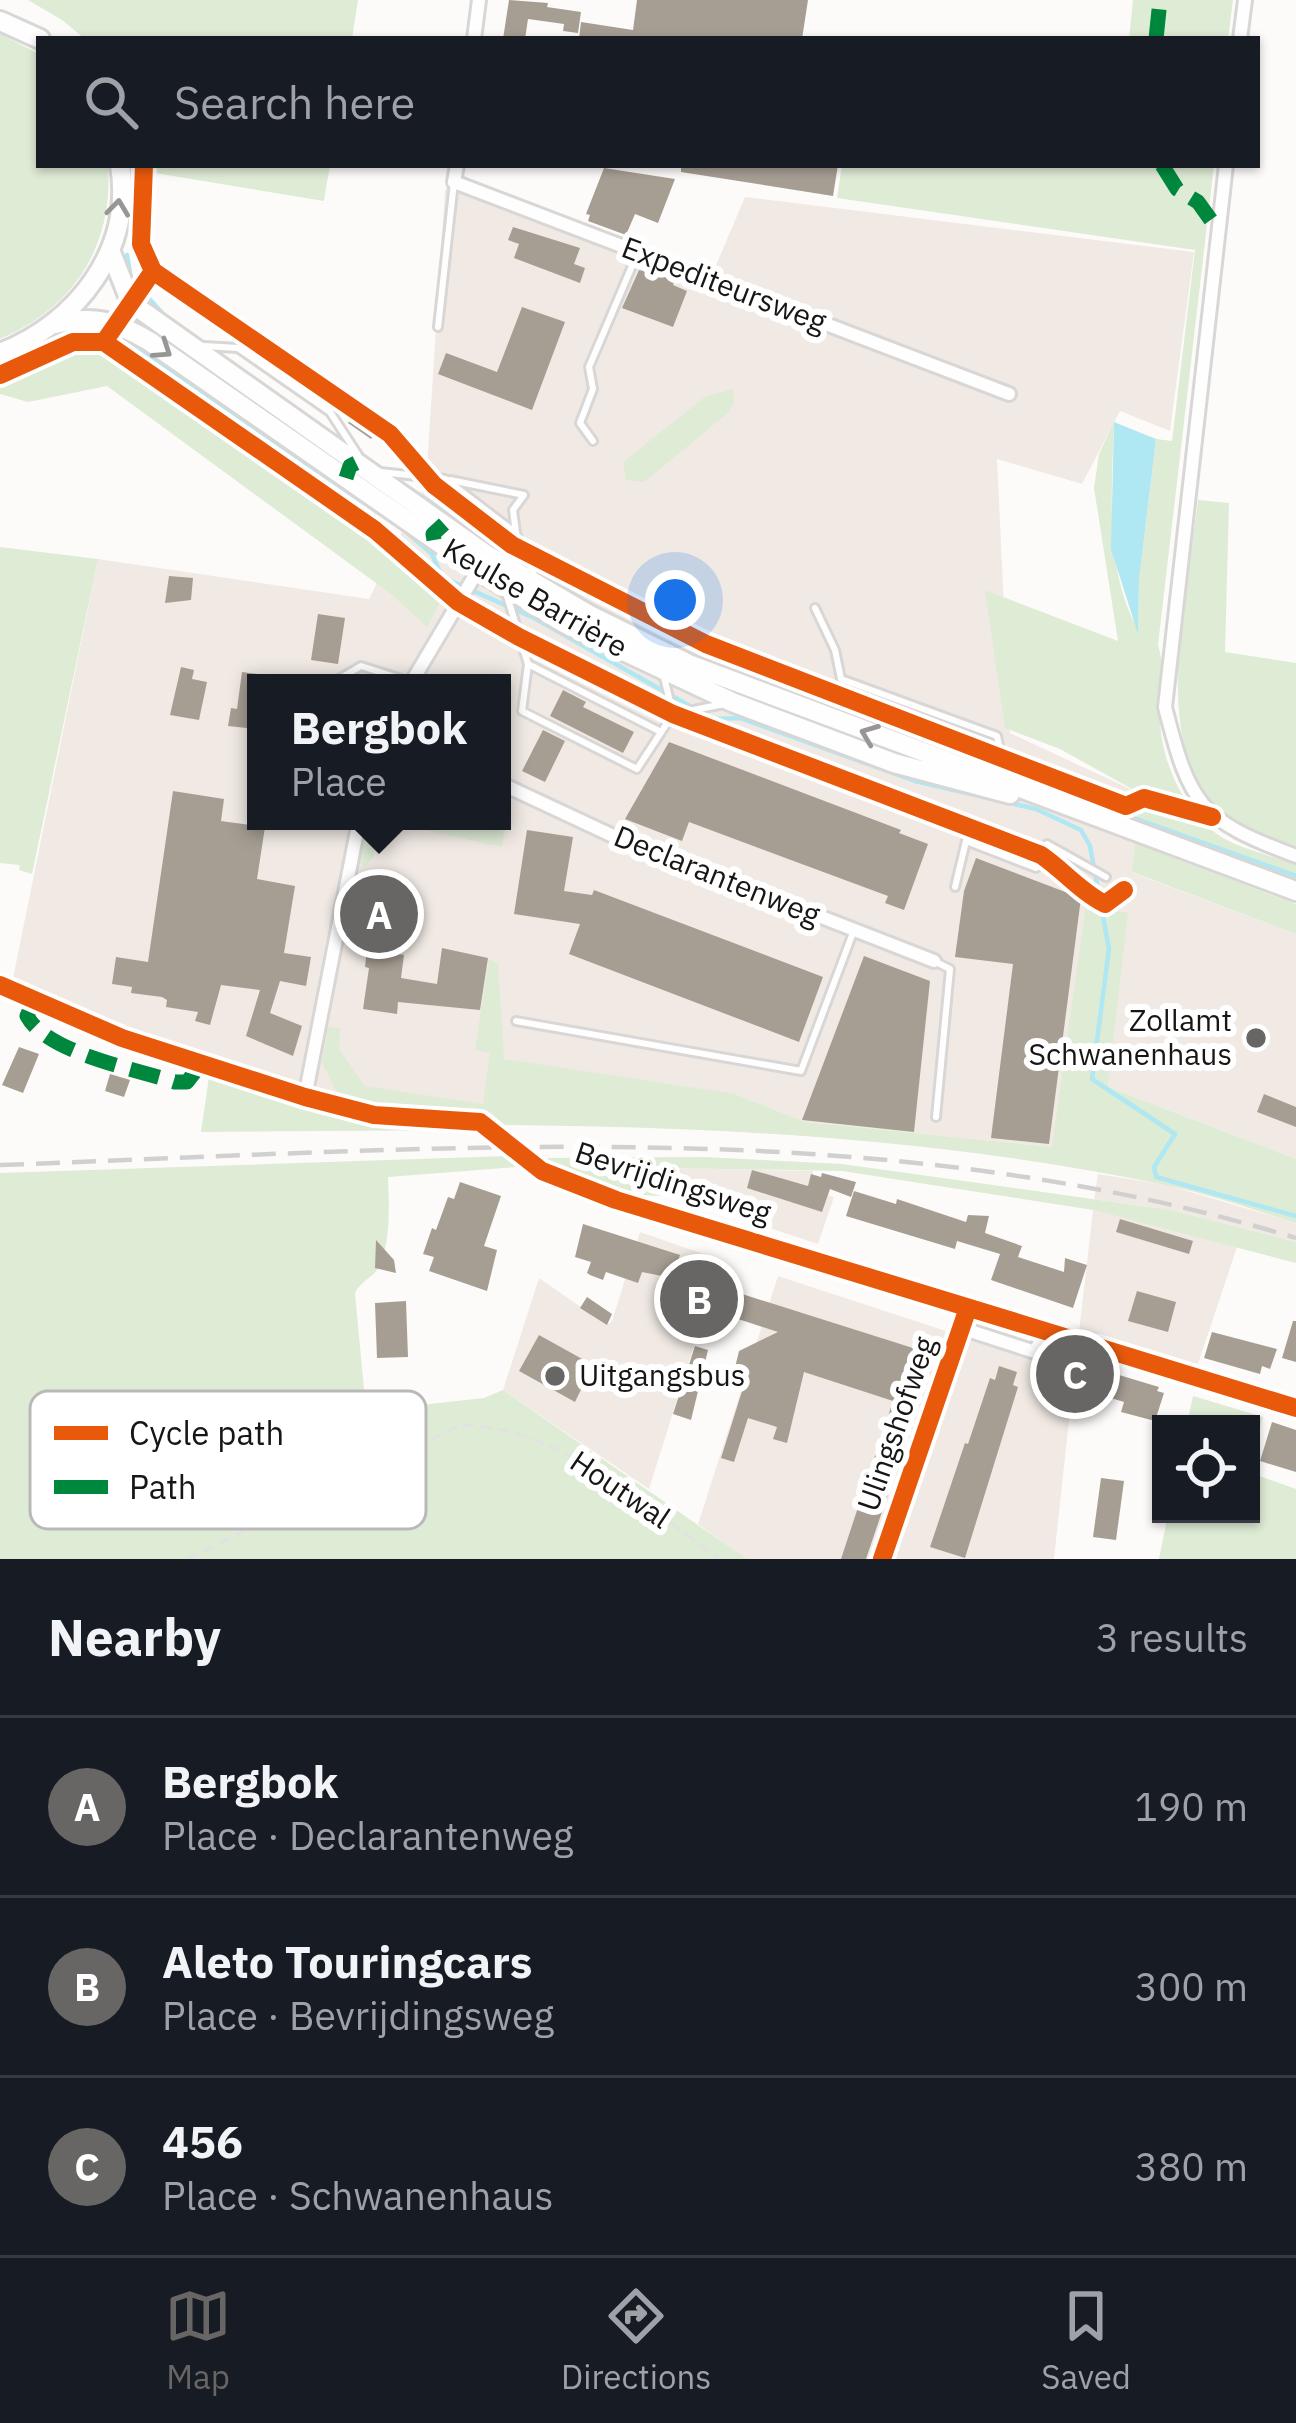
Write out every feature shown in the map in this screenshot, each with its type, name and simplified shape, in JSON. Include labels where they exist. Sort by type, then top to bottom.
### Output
[{"type":"main road","points":[[0,21],[36,37]]},
{"type":"main road","points":[[0,352],[55,324],[87,291],[110,250],[120,213],[120,168]]},
{"type":"main road","name":"Keulse Barrière","points":[[110,250],[131,303],[539,587],[691,665],[1296,891]]},
{"type":"main road","name":"Keulse Barrière","points":[[55,324],[80,318],[118,322],[504,587],[564,623],[663,671],[894,763],[1019,796],[1058,801]]},
{"type":"street","points":[[474,36],[479,0]]},
{"type":"street","points":[[1240,36],[1245,0]]},
{"type":"street","points":[[454,182],[456,168]]},
{"type":"street","points":[[1226,168],[1165,707],[1180,766],[1200,805],[1239,835],[1296,856]]},
{"type":"street","name":"Expediteursweg","points":[[454,182],[1009,394]]},
{"type":"street","points":[[416,674],[478,570]]},
{"type":"street","name":"Declarantenweg","points":[[511,788],[611,835],[934,962]]},
{"type":"street","points":[[305,1097],[357,830]]},
{"type":"street","name":"Bevrijdingsweg","points":[[0,985],[122,1038],[305,1097],[374,1115],[480,1122],[542,1171],[616,1200],[1068,1338]]},
{"type":"street","name":"Ulingshofweg","points":[[882,1559],[968,1308]]},
{"type":"street","name":"Bevrijdingsweg","points":[[962,1328],[1035,1352],[1045,1331]]},
{"type":"street","points":[[1098,1347],[1296,1408]]},
{"type":"lane","points":[[438,327],[454,182]]},
{"type":"lane","points":[[592,441],[580,423],[593,389],[589,367],[638,252]]},
{"type":"lane","points":[[368,472],[446,479],[524,495],[513,510],[516,533],[539,587]]},
{"type":"lane","points":[[446,479],[516,533]]},
{"type":"lane","points":[[504,587],[528,664],[522,711],[637,769],[673,714],[732,702]]},
{"type":"lane","points":[[815,608],[835,650],[841,679],[997,736],[1007,781]]},
{"type":"lane","points":[[528,664],[661,732]]},
{"type":"lane","points":[[342,674],[361,666],[386,674]]},
{"type":"lane","points":[[663,671],[673,714]]},
{"type":"lane","points":[[955,887],[966,841],[1036,868],[1047,844],[1106,878]]},
{"type":"lane","points":[[516,1021],[801,1071],[854,930]]},
{"type":"lane","points":[[934,962],[950,968],[936,1118]]},
{"type":"shaded area","points":[[452,187],[515,208],[706,289],[745,197],[1194,252],[1170,431],[1120,411],[1082,484],[997,459],[1010,733],[1141,794],[1133,873],[1296,934],[1296,1159],[1108,1087],[1127,912],[1085,911],[1053,1147],[806,1122],[735,1094],[543,1123],[376,1110],[216,1063],[12,983],[98,559],[369,599],[426,483],[445,189]]},
{"type":"shaded area","points":[[670,1168],[813,1171],[811,1190],[834,1197],[818,1244],[670,1195]]},
{"type":"shaded area","points":[[1098,1174],[1167,1185],[1296,1223],[1296,1242],[1171,1210],[1094,1199]]},
{"type":"shaded area","points":[[1093,1210],[1237,1247],[1197,1367],[1079,1332]]},
{"type":"shaded area","points":[[640,1232],[721,1260],[649,1489],[503,1390],[539,1278],[607,1325]]},
{"type":"shaded area","points":[[778,1276],[946,1331],[868,1559],[746,1559],[698,1524]]},
{"type":"shaded area","points":[[967,1339],[1074,1374],[1054,1559],[890,1559]]},
{"type":"green space","points":[[28,0],[358,0],[352,36],[81,36]]},
{"type":"green space","points":[[1133,0],[1233,0],[1228,36],[1129,36]]},
{"type":"green space","points":[[0,34],[36,52],[36,168],[108,168],[108,194],[104,222],[84,270],[49,310],[0,339]]},
{"type":"green space","points":[[148,168],[330,168],[324,201],[149,172]]},
{"type":"green space","points":[[842,168],[1214,168],[1158,645],[1161,735],[1176,783],[1205,824],[1235,844],[1296,865],[1296,882],[1137,821],[1141,794],[1060,749],[1005,728],[985,590],[1118,641],[1094,488],[1099,454],[1114,422],[1115,556],[1138,629],[1139,580],[1156,439],[1172,441],[1195,250],[837,198]]},
{"type":"green space","points":[[89,344],[126,358],[386,540],[444,595],[427,627],[391,594],[107,386],[28,402],[0,394],[0,378]]},
{"type":"green space","points":[[733,389],[734,402],[728,413],[644,482],[626,480],[623,462],[705,397]]},
{"type":"green space","points":[[1198,500],[1229,503],[1225,652],[1296,663],[1296,849],[1222,814],[1195,775],[1183,740],[1178,659]]},
{"type":"green space","points":[[0,547],[98,559],[32,874],[19,870],[20,865],[0,863]]},
{"type":"green space","points":[[360,830],[378,830],[374,855],[366,867],[353,860]]},
{"type":"green space","points":[[425,830],[505,830],[502,847]]},
{"type":"green space","points":[[1135,843],[1296,904],[1296,934],[1132,872]]},
{"type":"green space","points":[[1085,910],[1128,912],[1108,1087],[1296,1159],[1296,1223],[1181,1189],[1001,1156],[836,1138],[504,1125],[491,1112],[365,1103],[336,1091],[322,1062],[328,1027],[340,1028],[339,1049],[365,1086],[483,1104],[490,1053],[475,1050],[489,959],[498,964],[504,1059],[735,1094],[806,1122],[1052,1147]]},
{"type":"green space","points":[[209,1077],[355,1119],[479,1130],[201,1132]]},
{"type":"green space","points":[[507,1156],[516,1167],[388,1177],[384,1255],[378,1269],[355,1293],[364,1391],[30,1391],[30,1529],[426,1529],[426,1404],[484,1398],[503,1390],[747,1559],[0,1559],[0,1173]]},
{"type":"green space","points":[[703,1157],[842,1164],[1171,1210],[1296,1242],[1296,1263],[1093,1210],[842,1171],[671,1168],[670,1195],[654,1196],[603,1186],[541,1158]]},
{"type":"green space","points":[[1193,1396],[1256,1415],[1189,1415]]},
{"type":"green space","points":[[1260,1476],[1296,1489],[1296,1559],[1159,1559],[1166,1523],[1260,1523]]},
{"type":"water","points":[[1114,422],[1156,439],[1139,580],[1138,634],[1111,549]]},
{"type":"building","points":[[509,0],[581,12],[578,33],[563,31],[564,24],[528,19],[525,36],[503,36]]},
{"type":"building","points":[[637,0],[808,0],[802,36],[579,36],[581,22],[633,30]]},
{"type":"building","points":[[604,168],[675,179],[658,223],[635,214],[626,235],[588,221],[586,214]]},
{"type":"building","points":[[681,168],[838,168],[833,196],[681,172]]},
{"type":"building","points":[[513,227],[580,248],[574,264],[585,268],[580,283],[514,258],[519,244],[508,240]]},
{"type":"building","points":[[639,270],[675,280],[673,285],[687,291],[673,327],[622,308]]},
{"type":"building","points":[[522,307],[565,322],[532,410],[438,374],[446,353],[497,372]]},
{"type":"building","points":[[355,414],[378,430],[371,439],[348,423]]},
{"type":"building","points":[[169,576],[193,578],[191,600],[165,603]]},
{"type":"building","points":[[318,614],[345,618],[338,664],[311,660]]},
{"type":"building","points":[[181,667],[194,670],[192,679],[207,682],[199,720],[170,715]]},
{"type":"building","points":[[242,672],[258,674],[247,674],[247,728],[228,726],[231,708],[237,709]]},
{"type":"building","points":[[563,690],[586,702],[583,707],[634,732],[623,753],[550,716]]},
{"type":"building","points":[[543,730],[565,741],[545,782],[522,771]]},
{"type":"building","points":[[669,742],[928,844],[904,910],[885,903],[888,896],[689,822],[682,841],[625,819]]},
{"type":"building","points":[[173,791],[224,799],[221,821],[265,830],[257,879],[295,886],[284,953],[311,957],[306,986],[280,981],[270,1013],[302,1026],[293,1056],[246,1036],[260,990],[221,985],[210,1025],[195,1021],[198,1012],[166,1007],[162,997],[131,993],[132,987],[112,984],[116,957],[148,962]]},
{"type":"building","points":[[527,830],[573,837],[564,891],[592,895],[594,890],[823,977],[799,1042],[569,954],[580,924],[514,914]]},
{"type":"building","points":[[976,858],[1081,898],[1049,1144],[991,1138],[1013,964],[955,957],[964,891]]},
{"type":"building","points":[[367,904],[394,908],[392,920],[385,919],[384,926],[364,923]]},
{"type":"building","points":[[442,948],[488,958],[480,1010],[398,1002],[397,1014],[363,1009],[367,949],[404,955],[401,978],[437,984]]},
{"type":"building","points":[[864,956],[930,981],[914,1132],[802,1120]]},
{"type":"building","points":[[19,1047],[39,1054],[23,1093],[2,1085]]},
{"type":"building","points":[[110,1074],[130,1080],[124,1097],[105,1091]]},
{"type":"building","points":[[1264,1094],[1296,1107],[1296,1127],[1257,1112]]},
{"type":"building","points":[[752,1170],[808,1186],[811,1174],[821,1177],[822,1173],[856,1182],[851,1197],[830,1189],[822,1212],[747,1188]]},
{"type":"building","points":[[460,1182],[501,1196],[484,1246],[497,1250],[487,1291],[429,1271],[434,1257],[423,1254],[432,1228],[436,1230],[448,1197],[454,1199]]},
{"type":"building","points":[[854,1191],[896,1204],[897,1199],[966,1222],[968,1215],[989,1216],[985,1233],[1022,1246],[1018,1257],[1064,1272],[1065,1258],[1087,1265],[1073,1308],[991,1280],[1000,1254],[957,1241],[955,1249],[846,1216]]},
{"type":"building","points":[[1120,1219],[1193,1241],[1189,1254],[1116,1232]]},
{"type":"building","points":[[583,1224],[680,1255],[672,1278],[642,1272],[638,1283],[606,1272],[603,1280],[590,1275],[591,1262],[575,1257]]},
{"type":"building","points":[[376,1240],[394,1260],[396,1273],[375,1268]]},
{"type":"building","points":[[698,1280],[935,1355],[866,1559],[841,1559],[893,1401],[804,1372],[787,1443],[773,1439],[777,1427],[748,1418],[734,1462],[721,1458],[743,1388],[731,1384],[739,1351],[778,1332],[729,1316],[728,1320],[702,1313],[700,1319],[687,1314]]},
{"type":"building","points":[[1137,1291],[1176,1302],[1168,1332],[1128,1321]]},
{"type":"building","points":[[587,1297],[612,1314],[607,1325],[580,1308]]},
{"type":"building","points":[[406,1301],[408,1357],[377,1358],[375,1303]]},
{"type":"building","points":[[1296,1321],[1296,1362],[1282,1358]]},
{"type":"building","points":[[1212,1332],[1277,1349],[1270,1369],[1262,1366],[1260,1374],[1204,1358]]},
{"type":"building","points":[[539,1335],[593,1365],[575,1402],[519,1371]]},
{"type":"building","points":[[695,1346],[708,1350],[691,1420],[673,1414]]},
{"type":"building","points":[[999,1366],[1017,1372],[1013,1385],[1018,1387],[965,1558],[930,1547],[965,1443]]},
{"type":"building","points":[[1099,1369],[1159,1387],[1157,1391],[1164,1393],[1152,1420],[1121,1412],[1124,1402],[1092,1392]]},
{"type":"building","points":[[1272,1422],[1296,1430],[1296,1472],[1260,1461]]},
{"type":"building","points":[[1101,1478],[1124,1481],[1116,1540],[1093,1537]]},
{"type":"waterway","points":[[127,255],[131,279],[165,316]]},
{"type":"waterway","points":[[74,333],[92,331],[125,339],[405,531],[432,554],[442,577],[534,618],[713,719],[740,718],[915,781],[1036,809],[1081,830],[1090,846],[1109,949],[1092,1079],[1175,1134],[1154,1167],[1156,1177],[1296,1216]]},
{"type":"waterway","points":[[311,419],[351,447]]},
{"type":"waterway","points":[[360,454],[505,554],[597,608]]},
{"type":"waterway","points":[[650,635],[705,661]]},
{"type":"waterway","points":[[979,763],[1296,876]]},
{"type":"railway","points":[[0,1165],[490,1147],[815,1154],[976,1170],[1137,1197],[1296,1238]]},
{"type":"marked path","points":[[1156,36],[1160,0]]},
{"type":"marked path","points":[[1164,168],[1177,189],[1198,202],[1218,230]]},
{"type":"marked path","points":[[346,478],[356,463]]},
{"type":"marked path","points":[[434,540],[433,534],[444,524]]},
{"type":"marked path","points":[[34,1001],[27,1016],[37,1029],[72,1050],[175,1082],[187,1082],[200,1065]]},
{"type":"cycle path","points":[[0,375],[73,342],[104,342],[153,271],[141,244],[144,168]]},
{"type":"cycle path","points":[[153,271],[390,434],[434,485],[512,545],[706,644],[1126,806],[1144,798],[1212,817]]},
{"type":"cycle path","points":[[104,342],[375,530],[458,602],[519,637],[673,714],[1041,855],[1105,904],[1124,890]]},
{"type":"cycle path","points":[[0,985],[122,1038],[305,1097],[374,1115],[480,1122],[542,1171],[616,1200],[1068,1338],[1083,1349],[1098,1347],[1296,1408]]},
{"type":"cycle path","points":[[882,1559],[968,1308]]},
{"type":"place","name":"Bergbok","points":[[379,914]]},
{"type":"place","name":"Zollamt Schwanenhaus","points":[[1256,1038]]},
{"type":"place","name":"Aleto Touringcars","points":[[699,1299]]},
{"type":"place","name":"456","points":[[1075,1374]]},
{"type":"place","name":"Uitgangsbus","points":[[555,1376]]}]
